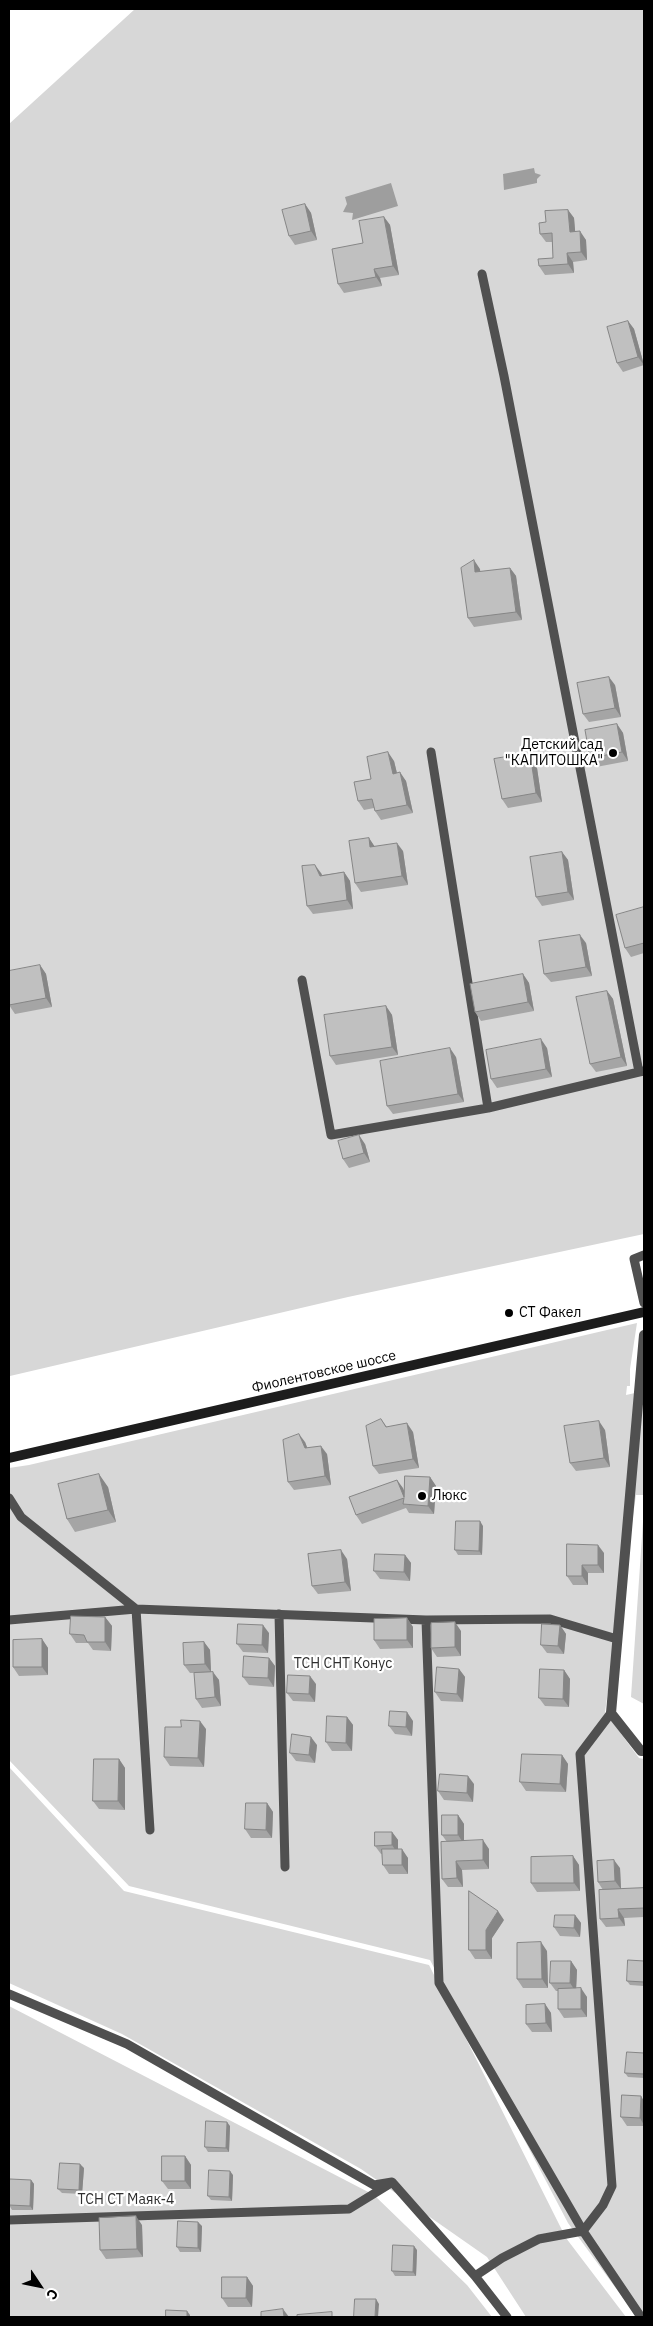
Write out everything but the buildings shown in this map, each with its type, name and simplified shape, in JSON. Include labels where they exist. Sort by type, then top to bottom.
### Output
[{"type":"main road","name":"Фиолентовское шоссе","points":[[9,1458],[644,1312]]},
{"type":"street","points":[[644,1335],[641,1406],[610,1713],[641,1751],[644,1751]]},
{"type":"lane","points":[[302,980],[331,1135],[488,1108],[642,1071],[482,274]]},
{"type":"lane","points":[[431,752],[488,1108]]},
{"type":"lane","points":[[644,1255],[634,1259],[644,1303]]},
{"type":"lane","points":[[9,1498],[21,1517],[136,1609],[150,1830]]},
{"type":"lane","points":[[9,1620],[136,1609],[426,1620],[550,1619],[617,1639]]},
{"type":"lane","points":[[279,1614],[285,1867]]},
{"type":"lane","points":[[426,1620],[438,1983],[583,2231],[641,2317]]},
{"type":"lane","points":[[474,2276],[502,2258],[540,2239],[583,2231],[603,2204],[612,2186],[580,1754],[610,1713]]},
{"type":"lane","points":[[9,1994],[127,2044],[374,2185],[392,2182]]},
{"type":"lane","points":[[9,2220],[349,2209],[392,2182]]},
{"type":"lane","points":[[392,2182],[507,2317]]},
{"type":"green space","points":[[135,9],[644,9],[644,1234],[348,1297],[10,1376],[9,124]]},
{"type":"green space","name":"ТСН СНТ Конус","points":[[637,1323],[630,1369],[630,1386],[627,1386],[626,1395],[644,1391],[644,1495],[636,1495],[605,1712],[639,1758],[644,1759],[644,2317],[637,2317],[568,2223],[430,1960],[129,1886],[9,1760],[9,1468],[29,1465]]},
{"type":"green space","points":[[644,1507],[644,1704],[631,1697]]},
{"type":"green space","points":[[9,1767],[124,1891],[429,1965],[566,2238],[626,2317],[526,2317],[487,2257],[361,2169],[122,2034],[9,1983]]},
{"type":"green space","name":"ТСН СТ Маяк-4","points":[[9,2006],[374,2195],[467,2285],[492,2317],[9,2317]]},
{"type":"shaded area","points":[[534,168],[535,173],[541,175],[537,179],[537,183],[504,190],[503,174]]},
{"type":"shaded area","points":[[391,183],[398,206],[352,220],[353,213],[343,212],[347,204],[345,197]]},
{"type":"place","name":"Детский сад \"КАПИТОШКА\"","points":[[613,753]]},
{"type":"place","name":"СТ Факел","points":[[509,1313]]},
{"type":"place","name":"Люкс","points":[[422,1496]]}]
